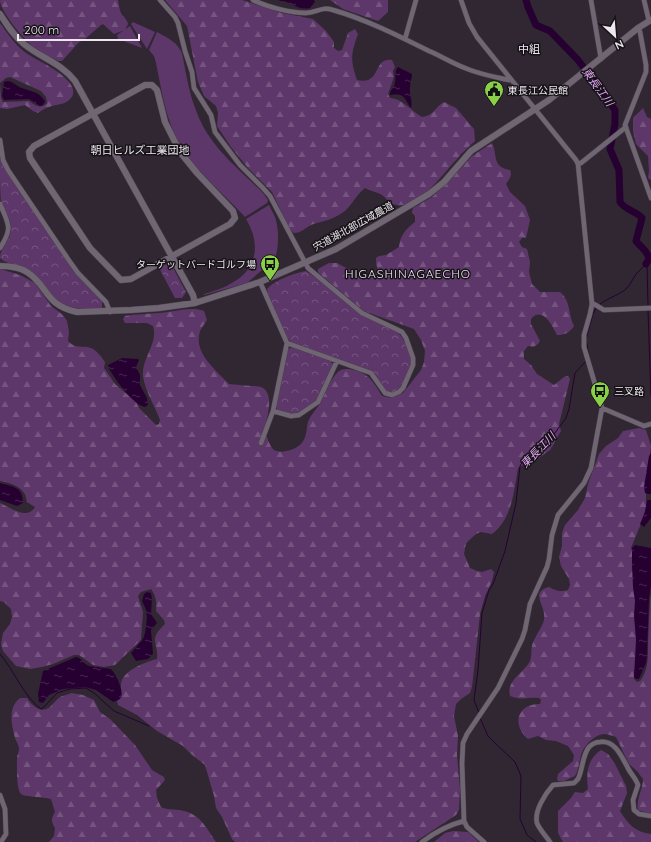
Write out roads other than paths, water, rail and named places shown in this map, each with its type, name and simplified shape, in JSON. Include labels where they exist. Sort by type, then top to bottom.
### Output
[{"type":"street","points":[[160,0],[175,17],[178,23],[192,72],[194,88],[210,115],[215,132],[240,164],[270,196],[308,268],[362,313],[402,332],[406,338],[413,358],[413,365],[403,388],[399,392],[392,395],[385,393],[371,373],[287,344]]},
{"type":"street","points":[[253,0],[261,4],[303,13],[324,8],[331,9],[405,39],[464,68],[478,73],[510,79]]},
{"type":"street","points":[[405,39],[416,0]]},
{"type":"street","points":[[461,0],[469,23],[477,37],[578,164],[592,304],[583,340],[602,408],[591,468],[588,476],[558,515],[554,524],[546,571],[530,604],[522,639],[498,688],[467,734],[464,743],[462,763],[464,821],[467,826],[484,842]]},
{"type":"street","points":[[591,0],[601,59]]},
{"type":"street","points":[[644,0],[650,20]]},
{"type":"street","points":[[0,14],[23,44],[61,67],[70,75],[81,91],[193,295],[195,303]]},
{"type":"street","name":"宍道湖北部広域農道","points":[[0,266],[10,266],[28,272],[51,299],[61,307],[77,312],[110,312],[195,303],[260,282],[306,263],[350,242],[429,194],[444,182],[471,151],[536,110],[650,20]]},
{"type":"street","points":[[638,28],[640,32],[646,72],[626,122],[626,126],[651,198]]},
{"type":"street","points":[[145,85],[153,86],[158,93],[165,122],[180,152],[197,173],[234,212],[235,218],[232,223],[131,279],[121,280],[90,248],[30,158],[29,152],[34,146],[94,113],[145,85]]},
{"type":"street","points":[[578,164],[626,126]]},
{"type":"street","points":[[0,140],[3,160],[8,170],[78,273],[106,302],[110,312]]},
{"type":"street","points":[[0,204],[9,228],[8,234],[0,248]]},
{"type":"street","points":[[260,282],[287,344],[273,411],[261,443]]},
{"type":"street","points":[[592,304],[604,310],[651,308]]},
{"type":"street","points":[[273,411],[291,416],[299,415],[318,402],[338,361]]},
{"type":"street","points":[[602,408],[644,426],[651,424]]},
{"type":"street","points":[[550,842],[538,824],[538,810],[548,790],[553,784],[574,783],[578,780],[586,752],[590,746],[596,742],[603,741],[610,743],[615,747],[636,779],[638,785],[633,800],[634,810],[638,814],[651,816]]},
{"type":"street","points":[[0,795],[1,803],[5,809],[6,834],[1,842]]},
{"type":"street","points":[[422,842],[448,826],[464,821]]},
{"type":"water","points":[[279,0],[314,0],[315,2],[310,8],[305,9]]},
{"type":"water","points":[[398,67],[412,74],[410,85],[412,103],[411,108],[402,96],[390,95],[395,83]]},
{"type":"water","points":[[7,81],[37,94],[45,101],[43,105],[40,106],[29,99],[4,100],[2,96],[4,82]]},
{"type":"water","points":[[122,358],[139,360],[136,367],[140,375],[140,385],[147,398],[148,405],[145,407],[140,405],[130,396],[119,384],[108,367],[108,365]]},
{"type":"water","points":[[651,453],[651,494],[648,494],[645,493],[644,487],[649,456]]},
{"type":"water","points":[[0,483],[19,490],[23,497],[23,503],[17,506],[0,500]]},
{"type":"water","points":[[647,500],[651,500],[651,518],[644,527],[640,524],[645,512]]},
{"type":"water","points":[[635,545],[651,548],[651,585],[649,598],[647,654],[646,663],[639,679],[634,677],[636,640],[632,548]]},
{"type":"water","points":[[147,592],[151,593],[151,614],[157,623],[151,630],[153,654],[148,659],[136,661],[131,653],[143,639],[145,633],[147,618],[146,610],[142,601],[144,594]]},
{"type":"water","points":[[76,657],[89,666],[111,669],[117,678],[120,687],[122,694],[120,699],[113,702],[96,690],[85,687],[63,689],[49,695],[43,703],[39,702],[38,694],[43,671]]},
{"type":"waterway","name":"東長江川","points":[[526,0],[536,25],[550,31],[578,60],[615,110],[615,124],[610,149],[619,170],[620,202],[622,205],[642,218],[636,241],[648,256],[649,259],[646,264]]},
{"type":"waterway","name":"東長江川","points":[[598,306],[626,289],[637,273],[646,264]]},
{"type":"waterway","points":[[647,265],[648,305]]},
{"type":"waterway","name":"東長江川","points":[[589,358],[586,339],[596,308]]},
{"type":"waterway","points":[[648,310],[651,396]]},
{"type":"waterway","name":"東長江川","points":[[479,713],[474,700],[478,670],[482,613],[489,590],[493,584],[505,551],[516,503],[520,466],[523,461],[546,445],[566,418],[575,373],[587,360]]},
{"type":"waterway","points":[[0,654],[29,698],[41,709],[57,693],[70,689],[86,688],[94,693],[114,711],[149,726]]},
{"type":"waterway","name":"東長江川","points":[[480,718],[488,736],[515,762],[521,776],[520,819],[527,835],[536,842]]},
{"type":"place","name":"東長江公民館","points":[[494,107]]},
{"type":"place","name":"ターゲットバードゴルフ場","points":[[270,281]]},
{"type":"place","name":"三叉路","points":[[600,408]]},
{"type":"district","name":"中組","points":[[529,49]]},
{"type":"district","name":"朝日ヒルズ工業団地","points":[[140,150]]},
{"type":"district","name":"HIGASHINAGAECHO","points":[[408,274]]}]
